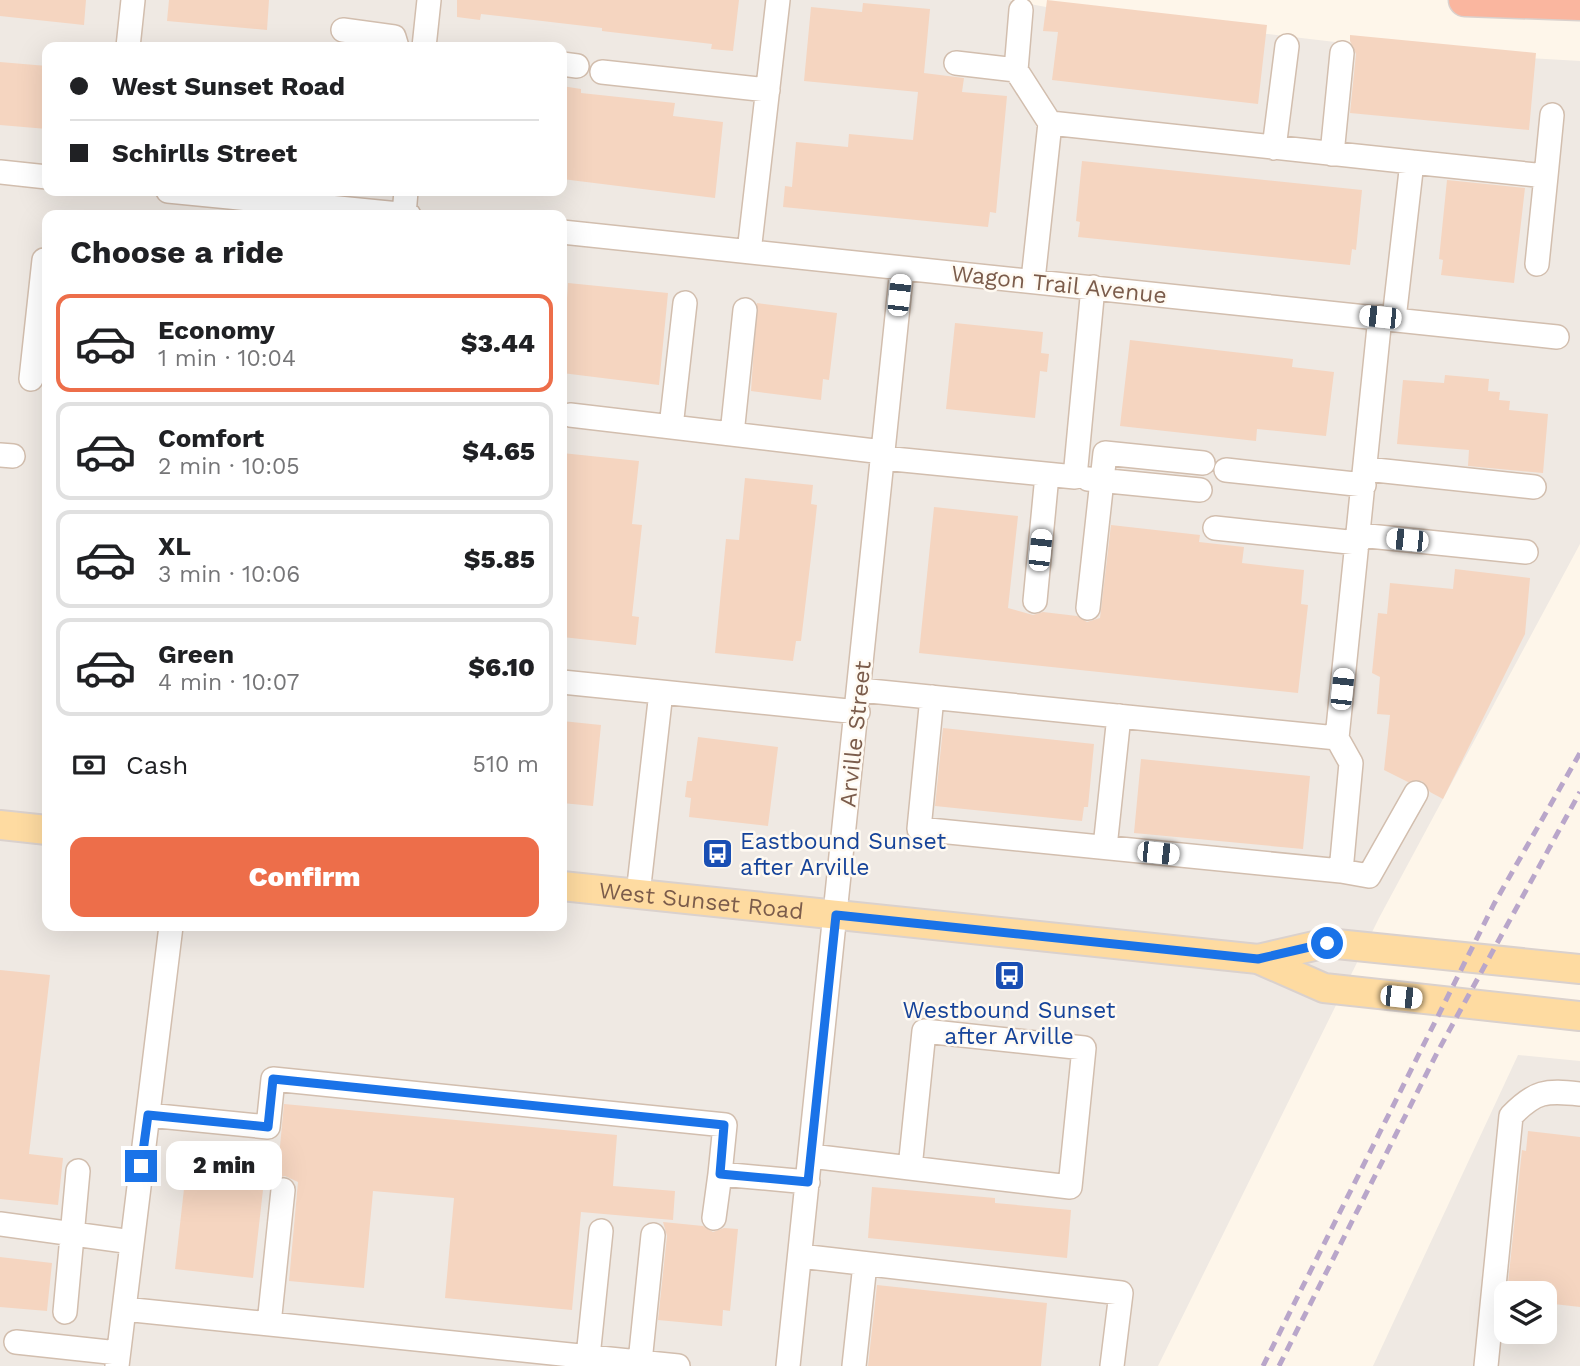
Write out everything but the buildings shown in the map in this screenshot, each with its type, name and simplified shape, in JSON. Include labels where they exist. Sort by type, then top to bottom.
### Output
[{"type":"highway","points":[[1465,0],[1580,4]]},
{"type":"main road","points":[[0,825],[42,829]]},
{"type":"main road","name":"West Sunset Road","points":[[567,887],[1258,959],[1324,988],[1580,1016]]},
{"type":"main road","name":"West Sunset Road","points":[[1258,959],[1327,943],[1580,970]]},
{"type":"street","points":[[129,42],[133,0]]},
{"type":"street","points":[[425,42],[429,0]]},
{"type":"street","points":[[749,252],[778,0]]},
{"type":"street","points":[[1021,10],[1016,70],[1050,123],[1033,280]]},
{"type":"street","points":[[343,30],[394,37],[396,42]]},
{"type":"street","points":[[1274,148],[1287,46]]},
{"type":"street","points":[[1332,154],[1342,53]]},
{"type":"street","points":[[956,63],[1016,70]]},
{"type":"street","points":[[603,72],[768,90]]},
{"type":"street","points":[[1537,264],[1552,115]]},
{"type":"street","points":[[1050,123],[1546,176]]},
{"type":"street","points":[[1341,871],[1351,763],[1337,738],[1365,477],[1412,162]]},
{"type":"street","points":[[0,172],[42,176]]},
{"type":"street","points":[[217,196],[355,210]]},
{"type":"street","name":"Wagon Trail Avenue","points":[[567,233],[1557,337]]},
{"type":"street","name":"Arville Street","points":[[788,1366],[902,268]]},
{"type":"street","points":[[31,379],[42,278]]},
{"type":"street","points":[[1075,477],[1093,287]]},
{"type":"street","points":[[671,427],[685,303]]},
{"type":"street","points":[[732,434],[745,310]]},
{"type":"street","points":[[570,415],[1047,475],[1200,490]]},
{"type":"street","points":[[1088,608],[1105,453],[1203,463]]},
{"type":"street","points":[[1226,470],[1534,487]]},
{"type":"street","points":[[1035,601],[1047,475]]},
{"type":"street","points":[[1215,528],[1527,552]]},
{"type":"street","points":[[567,683],[661,692],[859,701],[933,697],[1337,738]]},
{"type":"street","points":[[638,894],[661,692]]},
{"type":"street","points":[[933,697],[919,829],[1369,876],[1416,793]]},
{"type":"street","points":[[1105,847],[1119,716]]},
{"type":"street","points":[[16,1342],[118,1360],[170,931]]},
{"type":"street","points":[[810,1157],[1070,1187],[1084,1048],[924,1031],[910,1168]]},
{"type":"street","points":[[148,1115],[268,1127],[273,1079],[724,1125],[714,1218]]},
{"type":"street","points":[[1486,1366],[1511,1116],[1527,1099],[1549,1091],[1580,1094]]},
{"type":"street","points":[[65,1312],[78,1171]]},
{"type":"street","points":[[720,1174],[808,1182]]},
{"type":"street","points":[[269,1324],[283,1190]]},
{"type":"street","points":[[0,1224],[71,1240]]},
{"type":"street","points":[[588,1357],[600,1231]]},
{"type":"street","points":[[640,1362],[653,1236]]},
{"type":"street","points":[[0,1237],[132,1242]]},
{"type":"street","points":[[800,1256],[1121,1293],[1112,1366]]},
{"type":"street","points":[[854,1366],[865,1264]]},
{"type":"street","points":[[124,1309],[678,1366]]},
{"type":"shaded area","points":[[0,0],[1008,0],[1057,9],[1419,52],[1580,61],[1580,544],[1379,918],[1158,1366],[0,1366]]},
{"type":"shaded area","points":[[1518,1055],[1580,1061],[1580,1366],[1373,1366]]},
{"type":"railway","points":[[1263,1366],[1494,904],[1580,753]]},
{"type":"railway","points":[[1279,1366],[1438,1051],[1580,792]]},
{"type":"place","name":"Eastbound Sunset after Arville","points":[[717,854]]},
{"type":"place","name":"Westbound Sunset after Arville","points":[[1009,976]]},
{"type":"route","points":[[141,1166],[148,1115],[268,1127],[273,1079],[724,1125],[720,1174],[808,1182],[836,915],[1258,959],[1327,943]]}]
